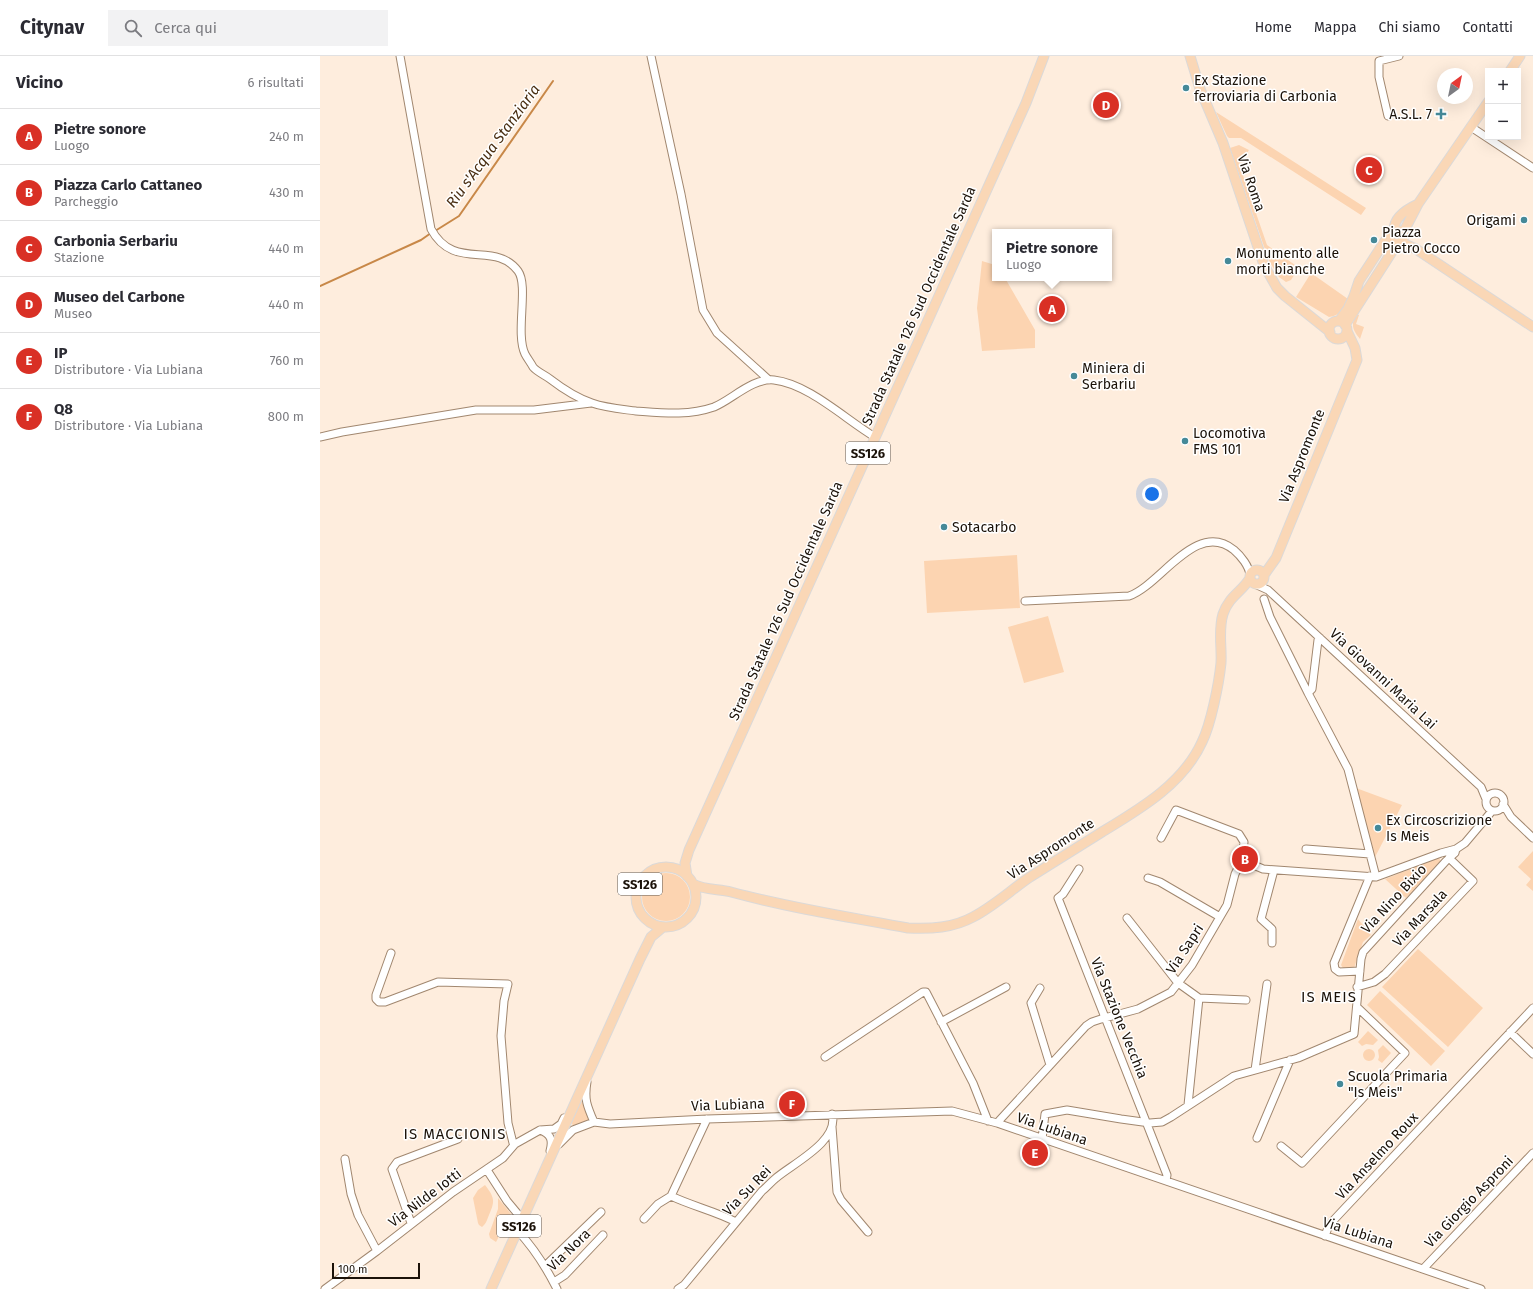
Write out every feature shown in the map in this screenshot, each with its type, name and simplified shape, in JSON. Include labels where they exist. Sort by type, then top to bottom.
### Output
[{"type":"main road","name":"Strada Statale 126 Sud Occidentale Sarda","points":[[688,850],[1026,103],[1044,56]]},
{"type":"main road","name":"Via Roma","points":[[1190,56],[1200,89],[1223,143],[1264,265],[1277,288],[1330,332]]},
{"type":"main road","points":[[1512,68],[1520,56]]},
{"type":"main road","points":[[1342,325],[1366,292],[1418,204],[1487,104]]},
{"type":"main road","points":[[1340,339],[1345,336],[1342,325],[1359,281],[1385,241],[1398,238],[1533,327]]},
{"type":"main road","points":[[1357,287],[1362,292],[1366,292]]},
{"type":"main road","name":"Via Roma","points":[[1301,309],[1342,325]]},
{"type":"main road","points":[[1342,325],[1332,325],[1330,332],[1333,337],[1340,339],[1351,347],[1356,353]]},
{"type":"main road","points":[[1342,325],[1355,348],[1356,353]]},
{"type":"main road","name":"Via Aspromonte","points":[[693,884],[698,887],[724,891],[771,903],[908,928],[929,929],[953,925],[973,917],[1028,878],[1145,806],[1163,791],[1188,766],[1207,732],[1221,663],[1221,621],[1223,613],[1230,600],[1257,577],[1276,558],[1357,360],[1356,353]]},
{"type":"main road","name":"SS126","points":[[672,868],[688,850]]},
{"type":"main road","name":"SS126","points":[[687,876],[686,863],[688,850]]},
{"type":"main road","name":"SS126","points":[[643,953],[649,930],[647,920],[641,913],[637,904],[636,895],[638,886],[643,878],[650,872],[663,868],[672,868],[687,876],[693,884]]},
{"type":"main road","points":[[647,920],[663,927],[682,923],[689,917],[694,909],[696,896],[693,884]]},
{"type":"main road","name":"Via Aspromonte","points":[[694,909],[704,893],[709,891],[724,891]]},
{"type":"main road","name":"SS126","points":[[490,1289],[517,1230],[520,1216],[548,1162],[643,953],[651,937],[663,927]]},
{"type":"street","points":[[400,56],[431,229],[435,236],[448,249],[467,254],[500,258],[515,267],[520,274],[522,290],[521,338],[524,354],[535,368],[560,387],[591,403],[618,408],[670,414],[686,413],[715,406],[748,387],[760,382],[769,380],[787,383],[822,400],[858,427],[875,437]]},
{"type":"street","points":[[651,56],[681,194],[703,310],[717,333],[769,380]]},
{"type":"street","points":[[1388,116],[1379,77],[1379,61],[1399,56]]},
{"type":"street","points":[[1471,127],[1533,168]]},
{"type":"street","points":[[320,437],[476,410],[534,410],[591,403]]},
{"type":"street","points":[[1025,601],[1129,596],[1138,593],[1180,557],[1197,545],[1205,542],[1220,543],[1231,548],[1239,554],[1250,572],[1257,577]]},
{"type":"street","name":"Via Giovanni Maria Lai","points":[[1257,577],[1268,590],[1481,787],[1493,794]]},
{"type":"street","points":[[1264,599],[1270,617],[1348,769],[1370,854],[1373,876],[1334,963],[1335,969],[1339,972],[1360,971]]},
{"type":"street","points":[[1308,693],[1312,689],[1318,640],[1320,638]]},
{"type":"street","name":"Via Giovanni Maria Lai","points":[[1481,787],[1486,799]]},
{"type":"street","points":[[1510,815],[1493,809],[1486,804],[1486,799],[1489,795],[1498,794],[1502,797],[1503,804],[1510,815],[1533,838]]},
{"type":"street","points":[[1493,809],[1503,804]]},
{"type":"street","name":"Via Nino Bixio","points":[[1290,1060],[1354,1034],[1360,959],[1367,946],[1455,853],[1456,849],[1465,843],[1493,809]]},
{"type":"street","points":[[1161,838],[1176,810],[1239,834],[1244,842],[1242,860],[1263,869],[1373,876],[1441,852],[1456,849]]},
{"type":"street","points":[[1306,849],[1370,854]]},
{"type":"street","points":[[1441,852],[1448,860]]},
{"type":"street","name":"Via Sapri","points":[[997,1124],[1086,1026],[1092,1022],[1138,1009],[1171,992],[1192,965],[1227,905],[1235,874],[1242,860]]},
{"type":"street","name":"Via Marsala","points":[[1358,987],[1374,982],[1385,974],[1472,881],[1448,860]]},
{"type":"street","name":"Via Stazione Vecchia","points":[[1080,869],[1063,894],[1058,898],[1130,1078],[1167,1176],[1166,1181]]},
{"type":"street","points":[[1272,943],[1272,929],[1261,919],[1274,870]]},
{"type":"street","points":[[1148,878],[1160,882],[1220,917]]},
{"type":"street","points":[[1127,918],[1178,983],[1199,998],[1246,1000]]},
{"type":"street","points":[[391,953],[376,995],[376,999],[380,1002],[385,1002],[438,982],[508,984],[504,1000],[501,1036],[508,1122],[513,1143],[515,1144]]},
{"type":"street","points":[[1255,1070],[1267,984]]},
{"type":"street","points":[[941,1022],[1006,987]]},
{"type":"street","points":[[1040,988],[1031,1003],[1050,1065]]},
{"type":"street","points":[[825,1057],[923,992],[926,992],[973,1083],[988,1121]]},
{"type":"street","points":[[1188,1105],[1199,998]]},
{"type":"street","points":[[1281,1146],[1302,1163],[1405,1053],[1357,1007]]},
{"type":"street","name":"Via Anselmo Roux","points":[[1325,1236],[1329,1225],[1533,1008]]},
{"type":"street","points":[[1510,1032],[1533,1054]]},
{"type":"street","points":[[1042,1139],[1045,1114],[1067,1110],[1121,1119],[1162,1122],[1234,1076],[1290,1060]]},
{"type":"street","points":[[1257,1138],[1290,1060]]},
{"type":"street","points":[[588,1074],[585,1094],[586,1104],[594,1122]]},
{"type":"street","name":"Via Nilde Iotti","points":[[326,1289],[377,1251],[411,1223],[503,1158],[515,1144],[540,1130],[554,1128],[561,1124],[569,1107],[576,1100]]},
{"type":"street","name":"Via Lubiana","points":[[548,1162],[566,1135],[573,1130],[594,1122],[610,1124],[832,1114],[952,1111],[1042,1139],[1481,1289]]},
{"type":"street","points":[[832,1114],[837,1192],[841,1200],[868,1232]]},
{"type":"street","points":[[644,1219],[658,1204],[672,1196],[706,1119]]},
{"type":"street","name":"Via Su Rei","points":[[678,1289],[684,1285],[736,1222],[776,1178],[805,1158],[823,1142],[832,1127]]},
{"type":"street","points":[[540,1130],[548,1134],[552,1142],[548,1162]]},
{"type":"street","points":[[411,1223],[392,1169],[397,1162],[458,1139]]},
{"type":"street","name":"Via Giorgio Asproni","points":[[1423,1269],[1533,1153]]},
{"type":"street","points":[[345,1158],[351,1194],[358,1215],[377,1251]]},
{"type":"street","points":[[487,1170],[507,1201],[520,1216]]},
{"type":"street","points":[[672,1196],[683,1202],[722,1214],[736,1222]]},
{"type":"street","points":[[545,1266],[601,1212]]},
{"type":"street","points":[[517,1230],[531,1245],[556,1286]]},
{"type":"street","name":"Via Nora","points":[[556,1286],[603,1235]]},
{"type":"shaded area","points":[[1216,112],[1366,208],[1361,215],[1241,138],[1229,138]]},
{"type":"shaded area","points":[[1239,145],[1249,150],[1239,164],[1267,245],[1296,267],[1295,273],[1291,280],[1286,282],[1279,277],[1269,261],[1230,148]]},
{"type":"shaded area","points":[[982,261],[992,264],[992,281],[1007,281],[1035,330],[1035,348],[982,351],[977,308]]},
{"type":"shaded area","points":[[1311,273],[1348,299],[1343,308],[1336,315],[1329,317],[1296,297]]},
{"type":"shaded area","points":[[1356,314],[1359,315],[1356,324],[1364,327],[1360,339],[1353,327],[1353,321]]},
{"type":"shaded area","points":[[1017,555],[1020,608],[927,613],[924,561]]},
{"type":"shaded area","points":[[1048,616],[1064,672],[1024,683],[1008,627]]},
{"type":"shaded area","points":[[1356,788],[1402,805],[1374,859]]},
{"type":"shaded area","points":[[1533,851],[1533,891],[1526,885],[1531,879],[1518,867]]},
{"type":"shaded area","points":[[1439,858],[1441,861],[1406,898],[1385,879]]},
{"type":"shaded area","points":[[666,873],[675,875],[683,880],[688,888],[690,897],[688,906],[683,914],[675,919],[666,921],[657,919],[649,914],[644,906],[642,897],[644,888],[649,880],[657,875]]},
{"type":"shaded area","points":[[1358,919],[1371,935],[1363,942],[1354,968],[1343,968],[1341,965]]},
{"type":"shaded area","points":[[1418,949],[1483,1008],[1448,1047],[1382,987]]},
{"type":"shaded area","points":[[1380,991],[1445,1051],[1431,1066],[1367,1005]]},
{"type":"shaded area","points":[[1368,1031],[1378,1040],[1373,1045],[1366,1044],[1362,1046],[1358,1042]]},
{"type":"shaded area","points":[[1383,1045],[1391,1053],[1382,1063],[1378,1060],[1378,1050]]},
{"type":"shaded area","points":[[1369,1049],[1373,1051],[1375,1055],[1373,1059],[1369,1061],[1365,1059],[1363,1055],[1365,1051]]},
{"type":"shaded area","points":[[581,1100],[590,1120],[574,1126],[571,1123]]},
{"type":"shaded area","points":[[485,1185],[491,1193],[493,1203],[487,1220],[482,1227],[478,1223],[473,1198],[478,1190]]},
{"type":"shaded area","points":[[498,1198],[511,1214],[496,1242],[490,1238],[489,1234],[498,1209]]},
{"type":"waterway","name":"Riu s'Acqua Stanziaria","points":[[435,231],[459,216],[553,81]]},
{"type":"waterway","name":"Riu s'Acqua Stanziaria","points":[[320,286],[421,240],[431,233]]},
{"type":"place","name":"Ex Stazione ferroviaria di Carbonia","points":[[1186,88]]},
{"type":"place","name":"Museo del Carbone","points":[[1106,105]]},
{"type":"place","name":"A.S.L. 7","points":[[1441,114]]},
{"type":"place","name":"Carbonia Serbariu","points":[[1369,170]]},
{"type":"place","name":"Origami","points":[[1524,220]]},
{"type":"place","name":"Piazza Pietro Cocco","points":[[1374,240]]},
{"type":"place","name":"Monumento alle morti bianche","points":[[1228,261]]},
{"type":"place","name":"Pietre sonore","points":[[1052,309]]},
{"type":"place","name":"Miniera di Serbariu","points":[[1074,376]]},
{"type":"place","name":"Locomotiva FMS 101","points":[[1185,441]]},
{"type":"place","name":"Sotacarbo","points":[[944,527]]},
{"type":"place","name":"Ex Circoscrizione Is Meis","points":[[1378,828]]},
{"type":"place","name":"Piazza Carlo Cattaneo","points":[[1245,859]]},
{"type":"place","name":"Scuola Primaria \"Is Meis\"","points":[[1340,1084]]},
{"type":"place","name":"Q8","points":[[792,1104]]},
{"type":"place","name":"IP","points":[[1035,1153]]},
{"type":"district","name":"IS MEIS","points":[[1329,997]]},
{"type":"district","name":"IS MACCIONIS","points":[[455,1134]]}]
